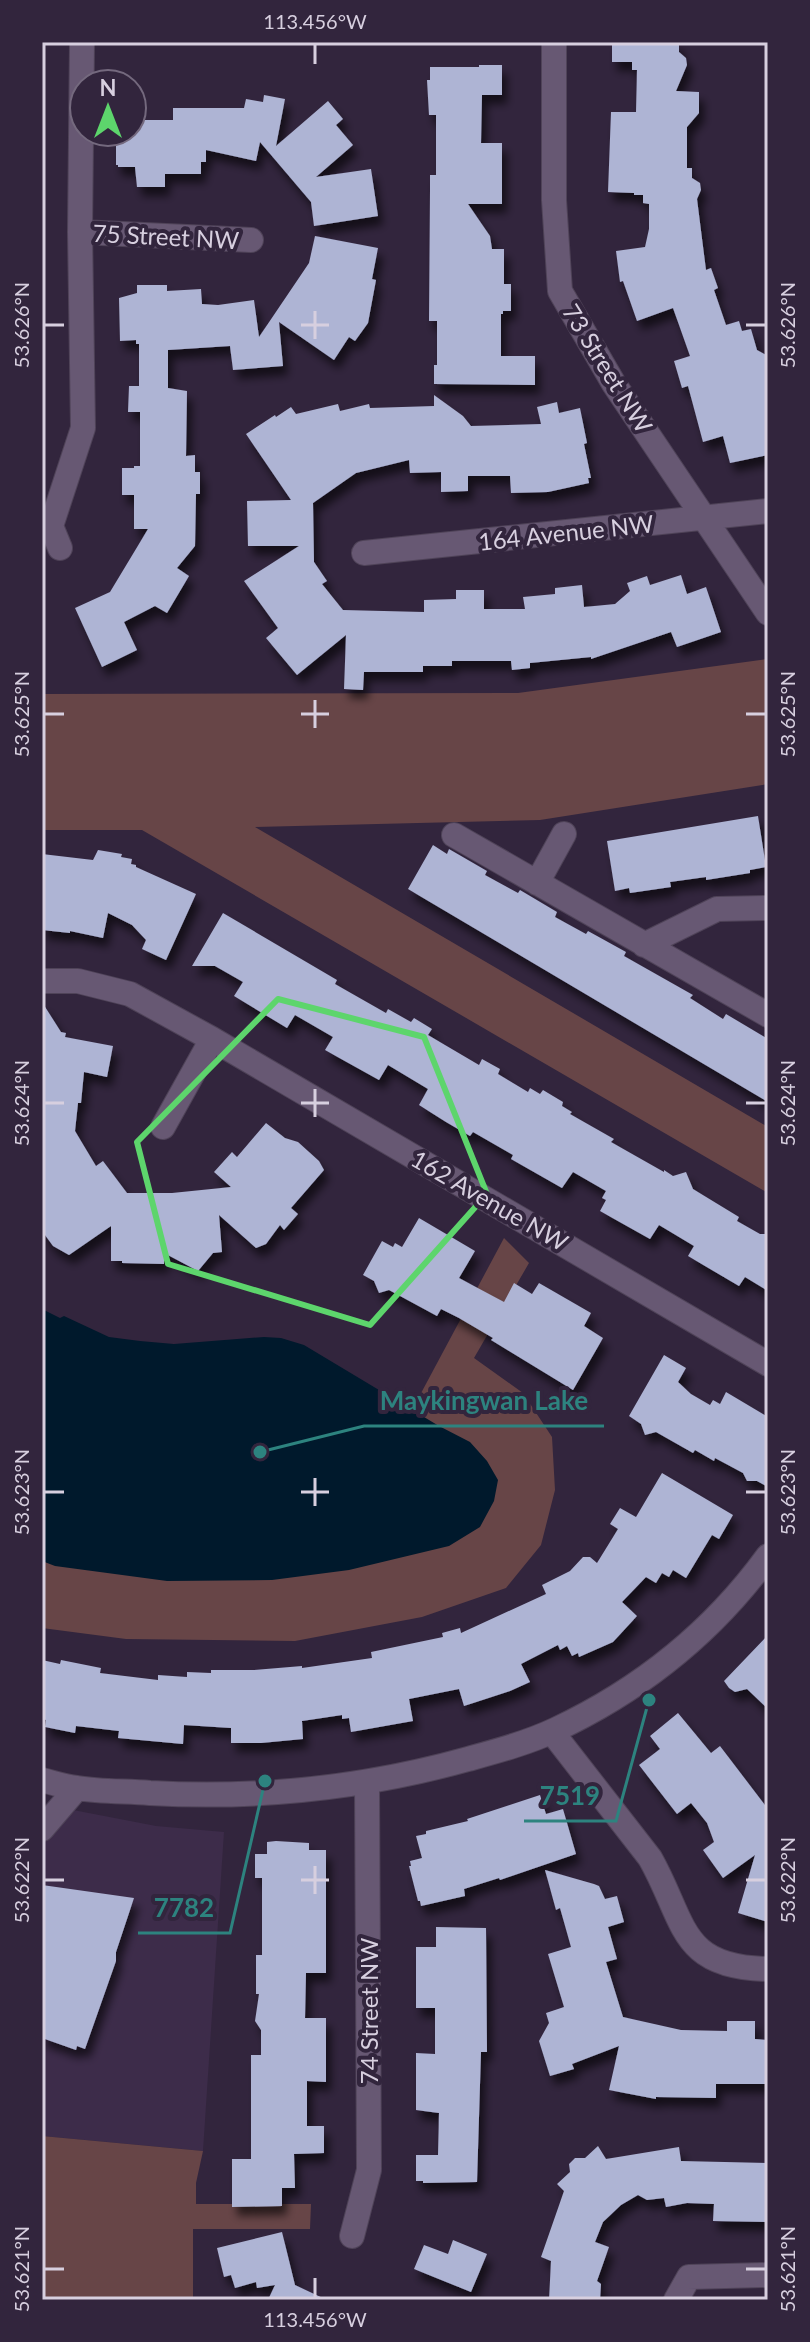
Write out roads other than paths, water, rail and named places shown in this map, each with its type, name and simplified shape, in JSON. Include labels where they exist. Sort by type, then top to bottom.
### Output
[{"type":"street","name":"75 Street NW","points":[[51,532],[83,428],[80,232],[82,42]]},
{"type":"street","name":"73 Street NW","points":[[554,42],[554,200],[560,291],[614,384],[768,613]]},
{"type":"street","name":"75 Street NW","points":[[80,232],[251,240]]},
{"type":"street","name":"164 Avenue NW","points":[[364,553],[768,511]]},
{"type":"street","points":[[537,883],[564,834]]},
{"type":"street","points":[[454,835],[768,1015]]},
{"type":"street","points":[[644,945],[717,909],[768,908]]},
{"type":"street","name":"162 Avenue NW","points":[[42,981],[78,981],[130,994],[768,1364]]},
{"type":"street","points":[[163,1127],[212,1039]]},
{"type":"street","points":[[42,1780],[77,1788],[224,1796],[307,1791],[367,1783],[450,1764],[552,1732],[641,1682],[683,1650],[737,1596],[768,1556]]},
{"type":"street","points":[[552,1732],[650,1858],[693,1945],[723,1964],[768,1969]]},
{"type":"street","name":"74 Street NW","points":[[352,2236],[369,2170],[367,1783]]},
{"type":"street","points":[[42,1829],[77,1788]]},
{"type":"street","points":[[676,2299],[689,2277],[768,2275]]},
{"type":"water","points":[[42,1309],[109,1337],[174,1344],[264,1337],[304,1345],[470,1442],[487,1461],[498,1480],[494,1501],[480,1527],[449,1546],[349,1570],[272,1580],[167,1581],[55,1566],[42,1561]]},
{"type":"place","name":"Maykingwan Lake","points":[[260,1452]]},
{"type":"place","name":"7519","points":[[649,1700]]},
{"type":"place","name":"7782","points":[[265,1781]]}]
